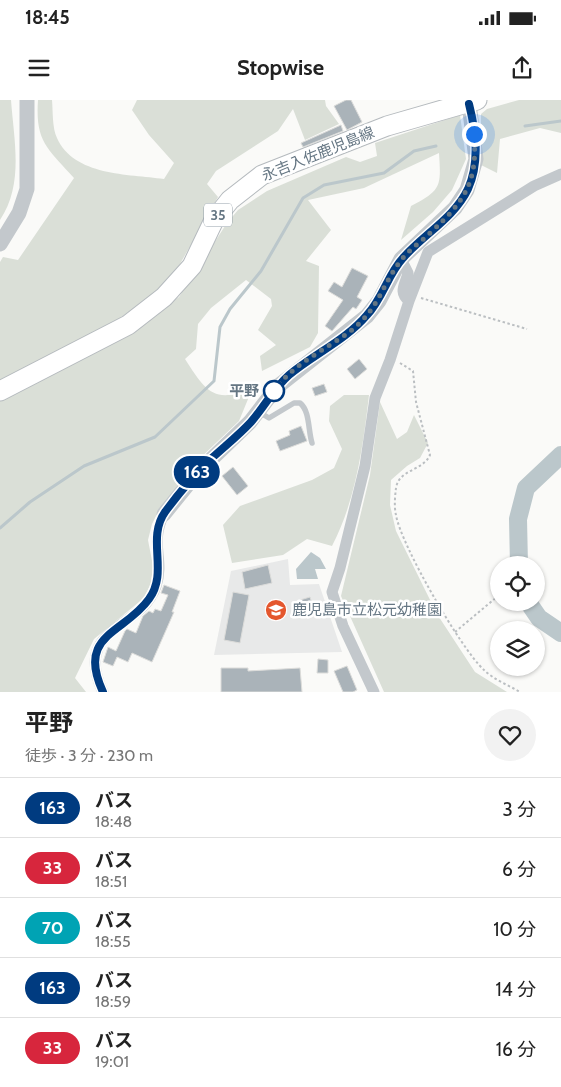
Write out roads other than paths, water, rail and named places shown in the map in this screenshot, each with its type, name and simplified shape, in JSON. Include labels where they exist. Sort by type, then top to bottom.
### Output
[{"type":"main road","name":"永吉入佐鹿児島線","points":[[0,391],[128,325],[164,297],[192,266],[214,220],[230,200],[262,175],[388,126],[473,102]]},
{"type":"street","points":[[0,244],[19,213],[27,189],[27,100]]},
{"type":"street","points":[[103,692],[96,669],[96,655],[103,640],[149,600],[156,586],[159,572],[156,541],[164,514],[198,472],[259,412],[277,387],[367,316],[378,301],[402,259],[455,208],[467,190],[476,159],[473,102]]},
{"type":"street","points":[[374,692],[343,626],[332,592],[340,568],[365,466],[375,398],[390,360],[410,298],[428,252],[534,186],[561,174]]},
{"type":"street","points":[[402,259],[408,273],[402,291],[403,295],[410,298]]},
{"type":"lane","points":[[259,412],[269,418],[294,403],[300,403],[308,413],[307,428],[312,443]]},
{"type":"waterway","points":[[525,126],[561,121]]},
{"type":"waterway","points":[[0,528],[30,502],[84,466],[155,437],[214,381],[220,327],[230,309],[261,271],[303,198],[324,185],[384,173],[414,151],[436,146]]},
{"type":"waterway","points":[[519,556],[518,519],[526,488],[561,455]]},
{"type":"waterway","points":[[534,611],[539,618],[561,633]]},
{"type":"place","name":"平野","points":[[274,391]]},
{"type":"place","name":"鹿児島市立松元幼稚園","points":[[276,610]]}]
